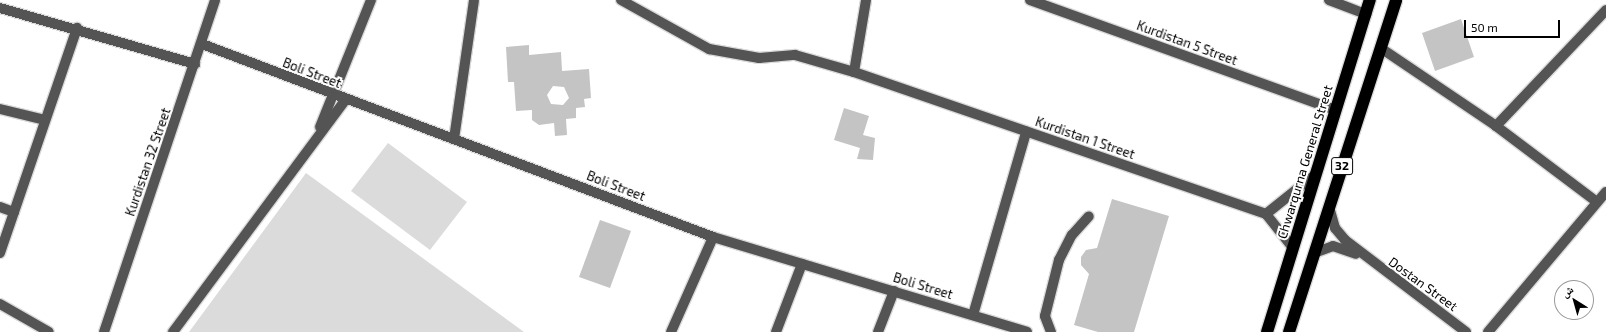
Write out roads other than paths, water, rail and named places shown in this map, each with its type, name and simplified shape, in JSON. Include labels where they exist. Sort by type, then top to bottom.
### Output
[{"type":"highway","name":"Chwarqurna General Street","points":[[1267,332],[1370,0]]},
{"type":"highway","name":"32","points":[[1289,332],[1329,205],[1382,49],[1396,0]]},
{"type":"street","name":"Kurdistan 32 Street","points":[[104,332],[196,64],[215,0]]},
{"type":"street","points":[[314,142],[371,0]]},
{"type":"street","points":[[454,139],[474,0]]},
{"type":"street","name":"Kurdistan 1 Street","points":[[621,0],[709,49],[759,58],[795,55],[854,72],[1266,214]]},
{"type":"street","points":[[854,72],[866,0]]},
{"type":"street","name":"Kurdistan 5 Street","points":[[1030,0],[1335,110]]},
{"type":"street","points":[[1329,0],[1366,14]]},
{"type":"street","points":[[0,8],[77,28],[196,64]]},
{"type":"street","points":[[1496,126],[1606,10]]},
{"type":"street","points":[[0,253],[77,28]]},
{"type":"street","name":"Boli Street","points":[[202,44],[344,100],[454,139],[713,237],[973,315],[1009,329],[1027,332]]},
{"type":"street","points":[[1382,49],[1496,126],[1597,202]]},
{"type":"street","points":[[173,332],[344,100]]},
{"type":"street","points":[[0,109],[45,120]]},
{"type":"street","points":[[973,315],[1026,132]]},
{"type":"street","points":[[1293,248],[1266,214],[1316,174]]},
{"type":"street","points":[[1488,332],[1606,192]]},
{"type":"street","name":"Dostan Street","points":[[1329,205],[1335,228],[1364,257],[1460,330]]},
{"type":"street","points":[[0,207],[14,212]]},
{"type":"street","points":[[1051,332],[1045,316],[1059,260],[1072,235],[1089,216]]},
{"type":"street","points":[[670,332],[713,237]]},
{"type":"street","name":"Dostan Street","points":[[1314,253],[1333,246],[1364,257]]},
{"type":"street","points":[[776,332],[802,264]]},
{"type":"street","points":[[878,332],[894,291]]},
{"type":"street","points":[[0,304],[49,332]]}]
